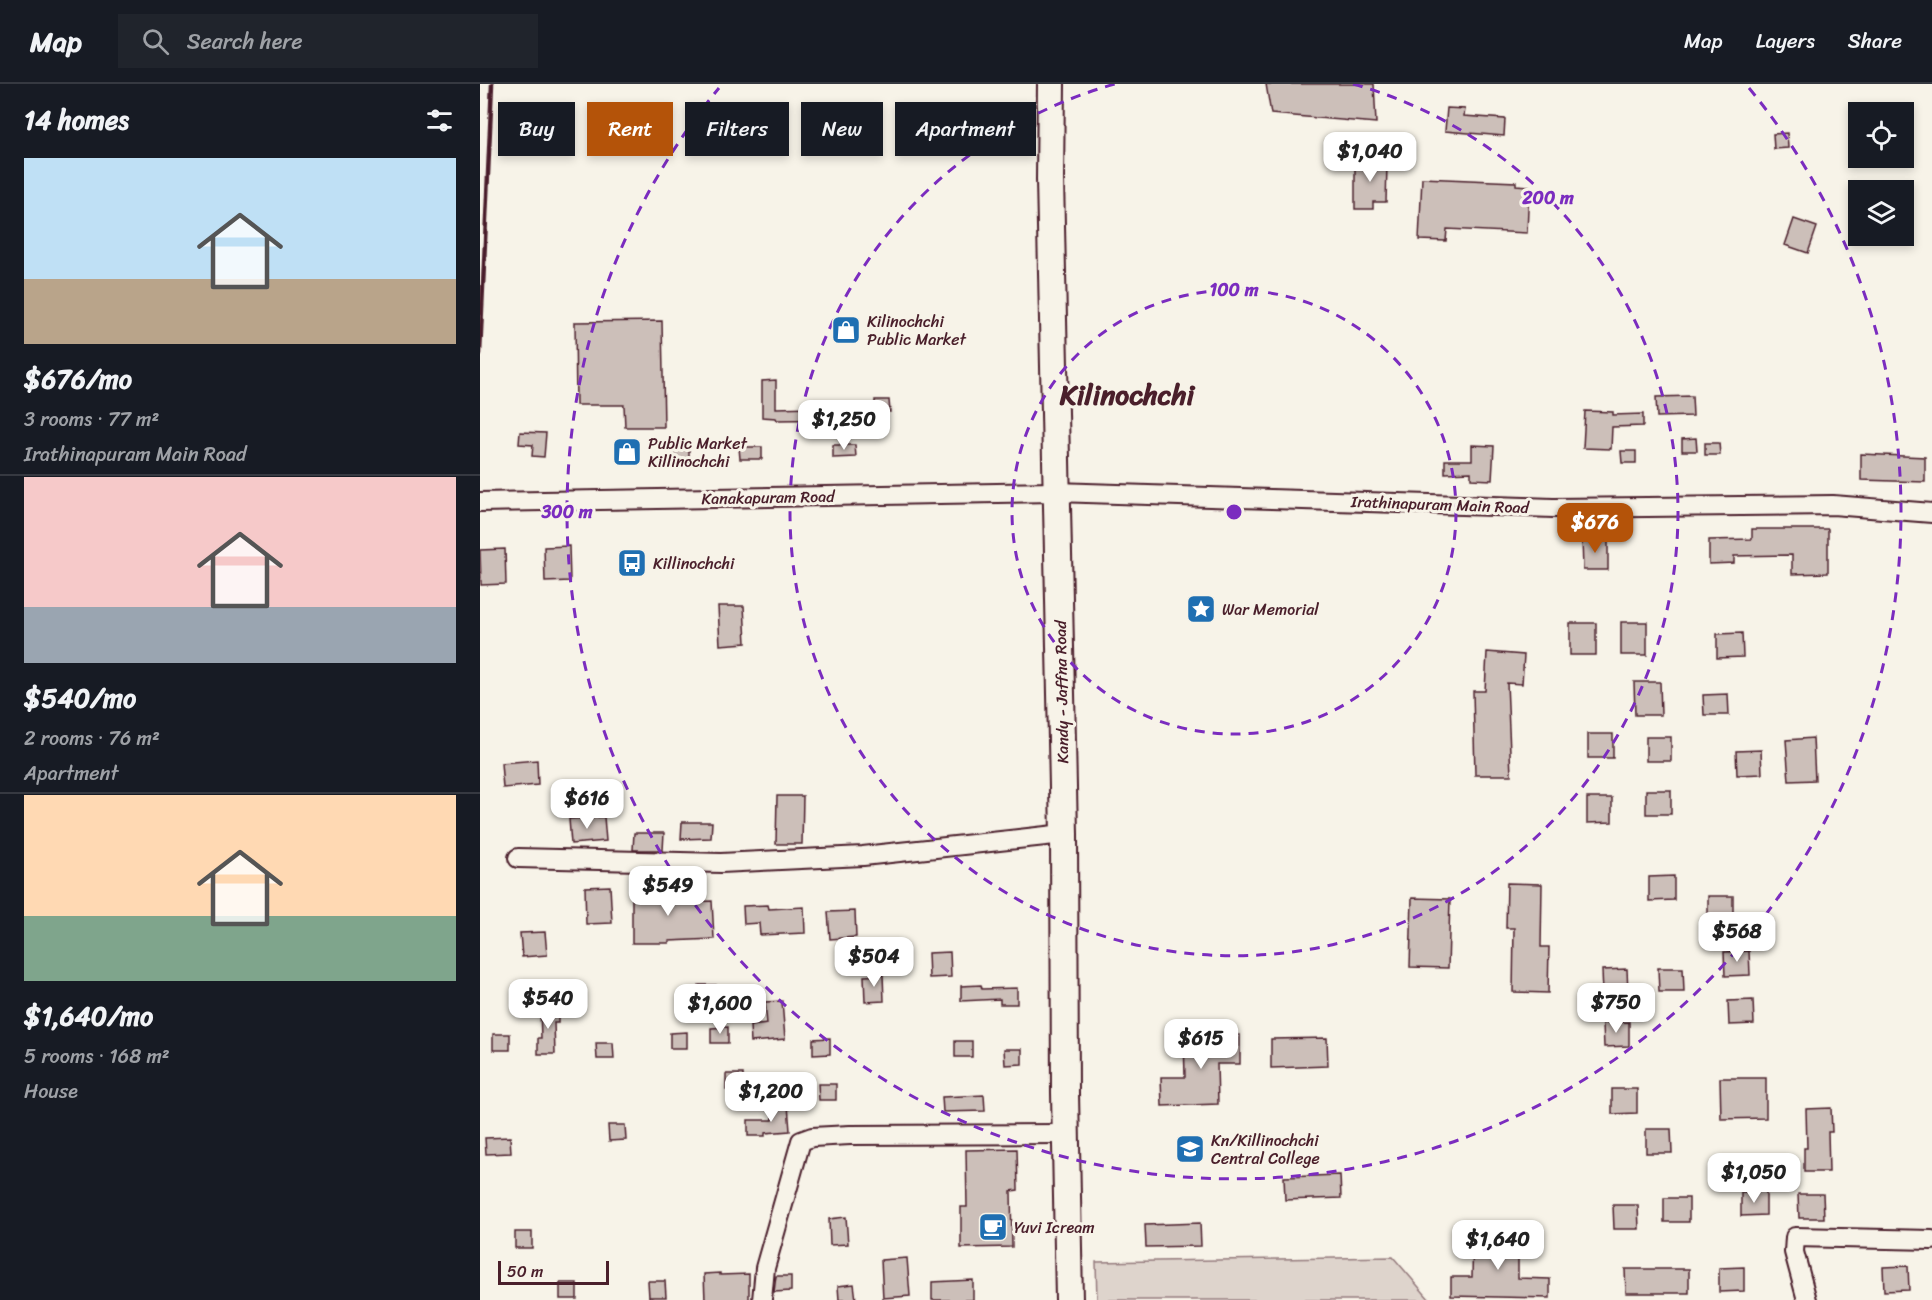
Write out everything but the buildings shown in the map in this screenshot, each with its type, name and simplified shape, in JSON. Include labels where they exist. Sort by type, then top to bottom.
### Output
[{"type":"highway","name":"Kandy - Jaffna Road","points":[[1051,84],[1050,179],[1064,834],[1069,1300]]},
{"type":"street","name":"Kanakapuram Road","points":[[480,502],[1056,492]]},
{"type":"street","name":"Irathinapuram Main Road","points":[[1056,492],[1553,508],[1833,505],[1932,513]]},
{"type":"street","points":[[518,858],[721,863],[863,856],[1064,834]]},
{"type":"street","points":[[762,1300],[765,1268],[801,1141],[812,1137],[850,1135],[1066,1134]]},
{"type":"street","points":[[1807,1300],[1794,1252],[1795,1237],[1932,1240]]},
{"type":"shaded area","points":[[1393,1257],[1430,1300],[1097,1300],[1096,1262]]},
{"type":"railway","points":[[480,354],[492,84]]},
{"type":"place","name":"Kilinochchi Public Market","points":[[846,330]]},
{"type":"place","name":"Public Market Killinochchi","points":[[627,452]]},
{"type":"place","name":"Killinochchi","points":[[632,563]]},
{"type":"place","name":"War Memorial","points":[[1201,609]]},
{"type":"place","name":"Kn/Killinochchi Central College","points":[[1190,1149]]},
{"type":"place","name":"Yuvi Icream","points":[[993,1227]]},
{"type":"district","name":"Kilinochchi","points":[[1127,394]]}]
